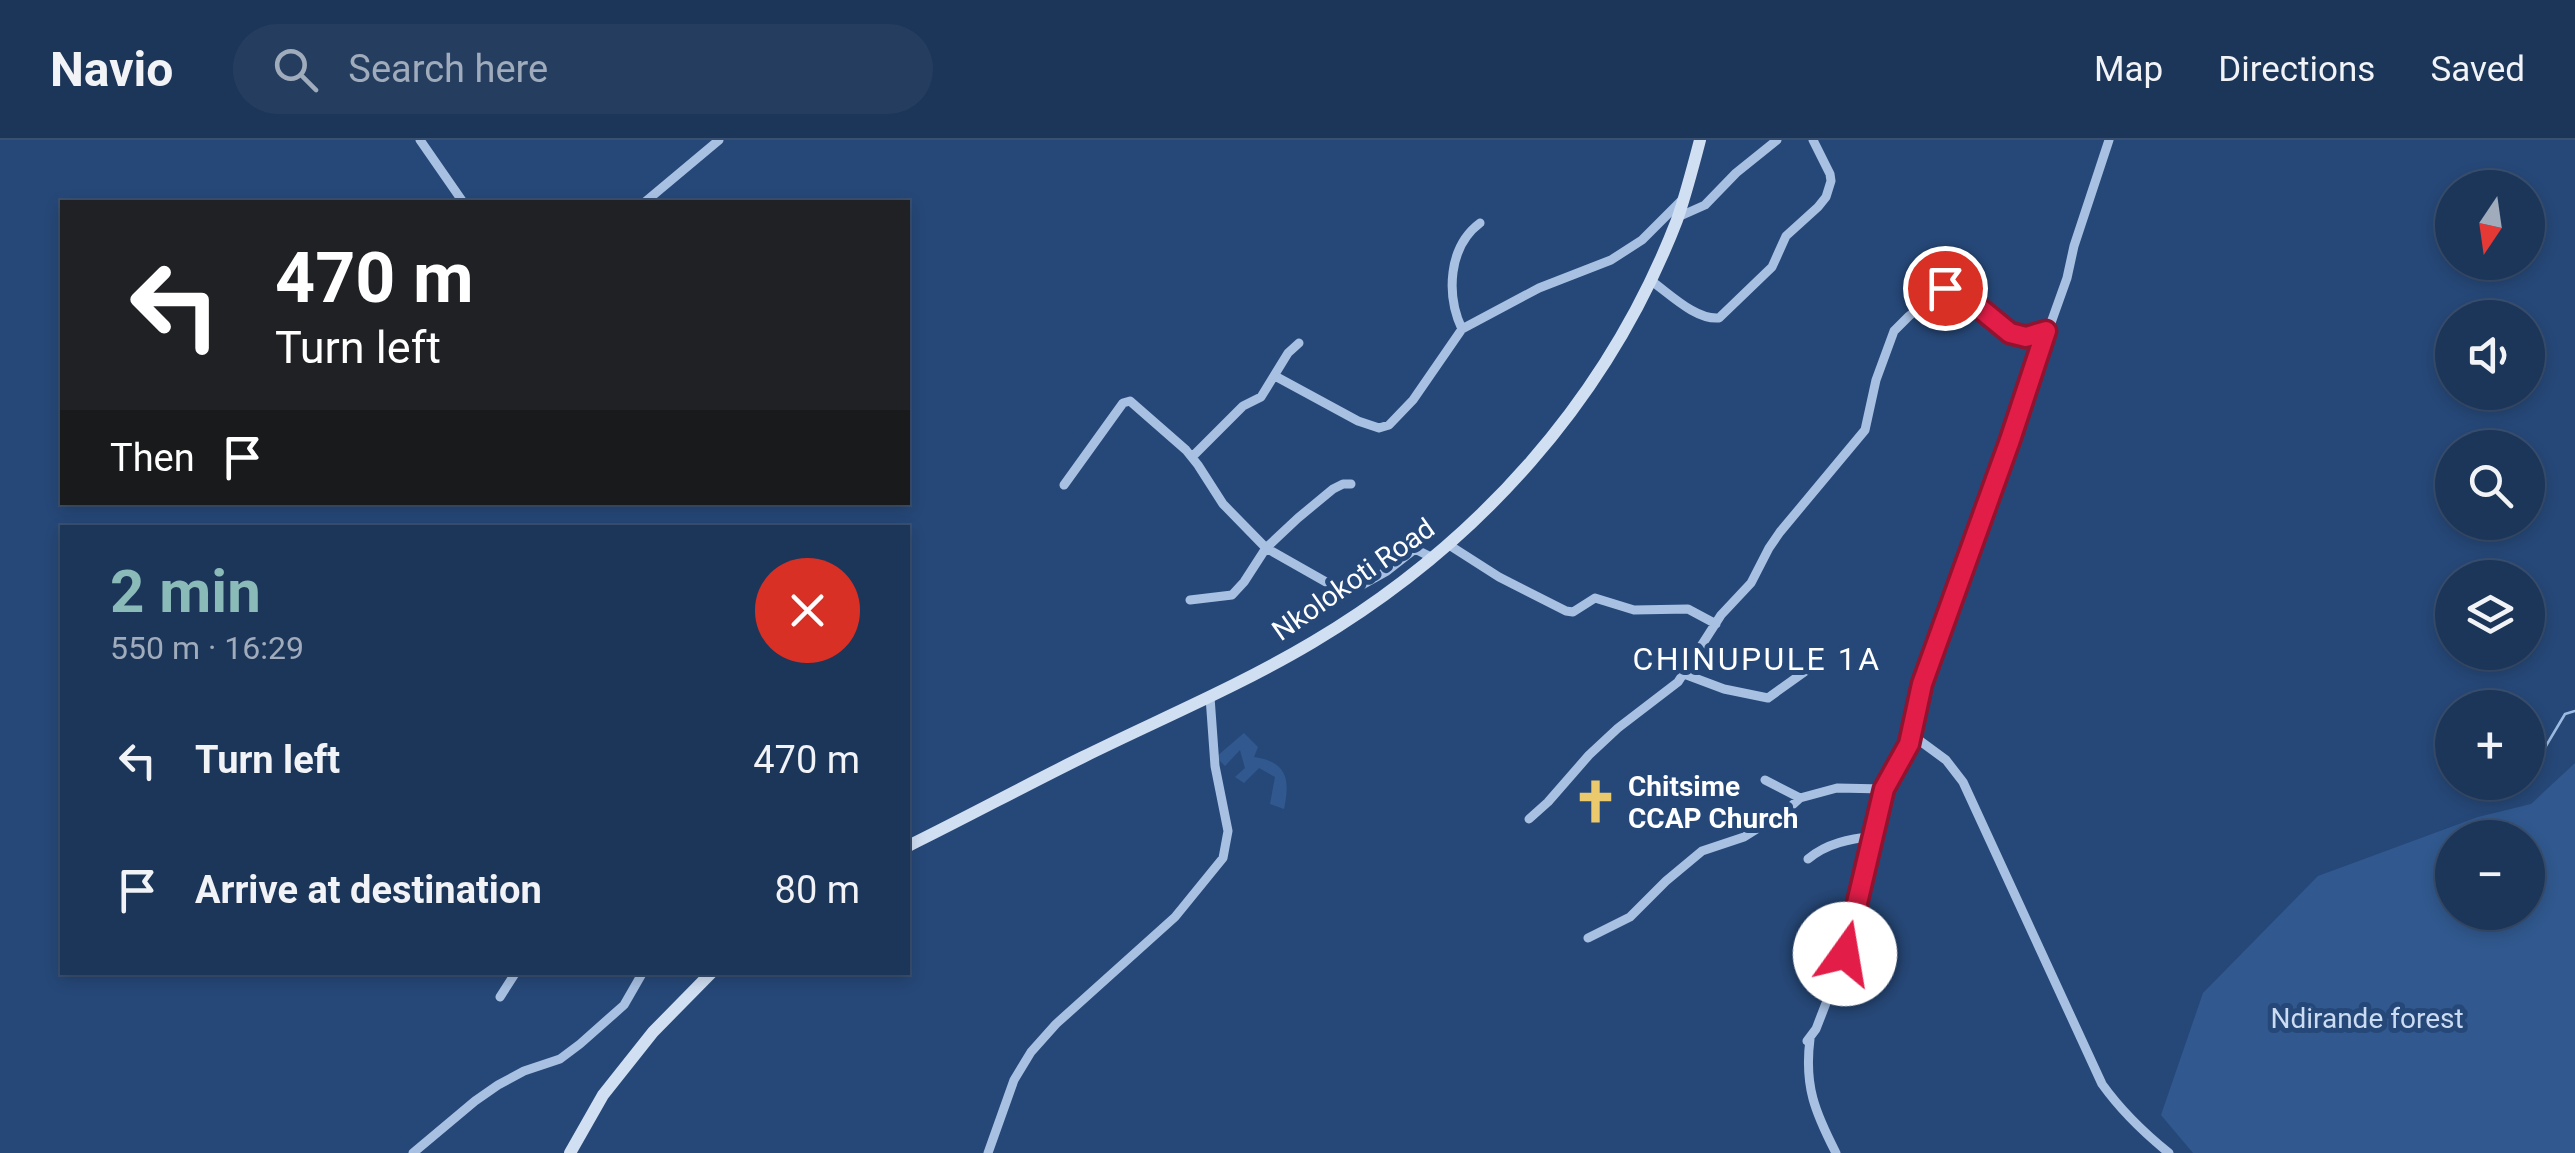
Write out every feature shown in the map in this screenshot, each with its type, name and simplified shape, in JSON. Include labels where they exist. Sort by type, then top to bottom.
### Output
[{"type":"main road","name":"Nkolokoti Road","points":[[910,843],[1210,697],[1329,632],[1449,545],[1537,457],[1607,359],[1650,280],[1678,217],[1700,140]]},
{"type":"main road","points":[[570,1153],[603,1095],[653,1032],[709,975]]},
{"type":"street","points":[[420,140],[463,200]]},
{"type":"street","points":[[647,200],[719,140]]},
{"type":"street","points":[[1678,217],[1705,205],[1777,140]]},
{"type":"street","points":[[1650,280],[1697,313],[1719,318],[1772,267],[1786,236],[1826,197],[1830,174],[1813,140]]},
{"type":"street","points":[[1836,1153],[1810,1097],[1809,1040],[1845,954],[1884,789],[1912,735],[1922,684],[2066,278],[2110,140]]},
{"type":"street","points":[[1275,376],[1336,411],[1379,428],[1394,421],[1413,400],[1462,329],[1540,288],[1611,260],[1642,240],[1684,198]]},
{"type":"street","points":[[1462,329],[1453,300],[1455,262],[1463,241],[1480,222]]},
{"type":"street","points":[[1530,819],[1603,742],[1665,694],[1684,674],[1716,624],[1751,583],[1780,532],[1865,430],[1882,362],[1894,332],[1908,316],[1945,288],[1954,288],[2010,333],[2026,337],[2046,331]]},
{"type":"street","points":[[1192,457],[1243,406],[1261,397],[1288,354],[1299,344]]},
{"type":"street","points":[[1064,485],[1126,401],[1130,401],[1192,457],[1223,504],[1266,548],[1326,582],[1342,587],[1362,585],[1401,562],[1413,550],[1419,549],[1433,558]]},
{"type":"street","points":[[1190,600],[1232,595],[1266,548],[1333,490],[1351,484]]},
{"type":"street","points":[[1449,545],[1566,611],[1572,612],[1596,598],[1634,610],[1688,609],[1716,624]]},
{"type":"street","points":[[1684,674],[1724,689],[1768,698],[1821,660]]},
{"type":"street","points":[[988,1153],[1014,1080],[1031,1052],[1056,1024],[1175,916],[1223,858],[1228,831],[1215,766],[1210,697]]},
{"type":"street","points":[[1912,735],[1946,760],[1963,782],[2102,1084],[2120,1110],[2169,1153]]},
{"type":"street","points":[[1765,780],[1800,798]]},
{"type":"street","points":[[1588,938],[1624,922],[1702,851],[1744,837],[1800,798],[1838,788],[1884,789]]},
{"type":"street","points":[[1808,859],[1838,843],[1874,836]]},
{"type":"street","points":[[500,997],[514,975]]},
{"type":"street","points":[[413,1153],[498,1085],[560,1059],[580,1044],[624,1005],[641,975]]},
{"type":"green space","points":[[1244,733],[1258,747],[1254,757],[1274,763],[1284,774],[1284,809],[1270,804],[1275,777],[1259,768],[1244,783],[1235,777],[1245,768],[1240,750],[1225,766],[1216,757]]},
{"type":"green space","name":"Ndirande forest","points":[[2575,763],[2575,1153],[2193,1153],[2161,1115],[2203,993],[2318,876],[2435,833],[2435,930],[2545,930],[2545,820],[2470,820],[2545,800],[2545,791]]},
{"type":"waterway","points":[[2545,748],[2565,714],[2575,711]]},
{"type":"place","name":"Chitsime CCAP Church","points":[[1595,802]]},
{"type":"district","name":"CHINUPULE 1A","points":[[1757,659]]},
{"type":"route","points":[[1845,954],[1884,789],[1909,744],[1922,684],[2046,331],[2026,337],[2010,333],[1960,292],[1945,288]]}]
